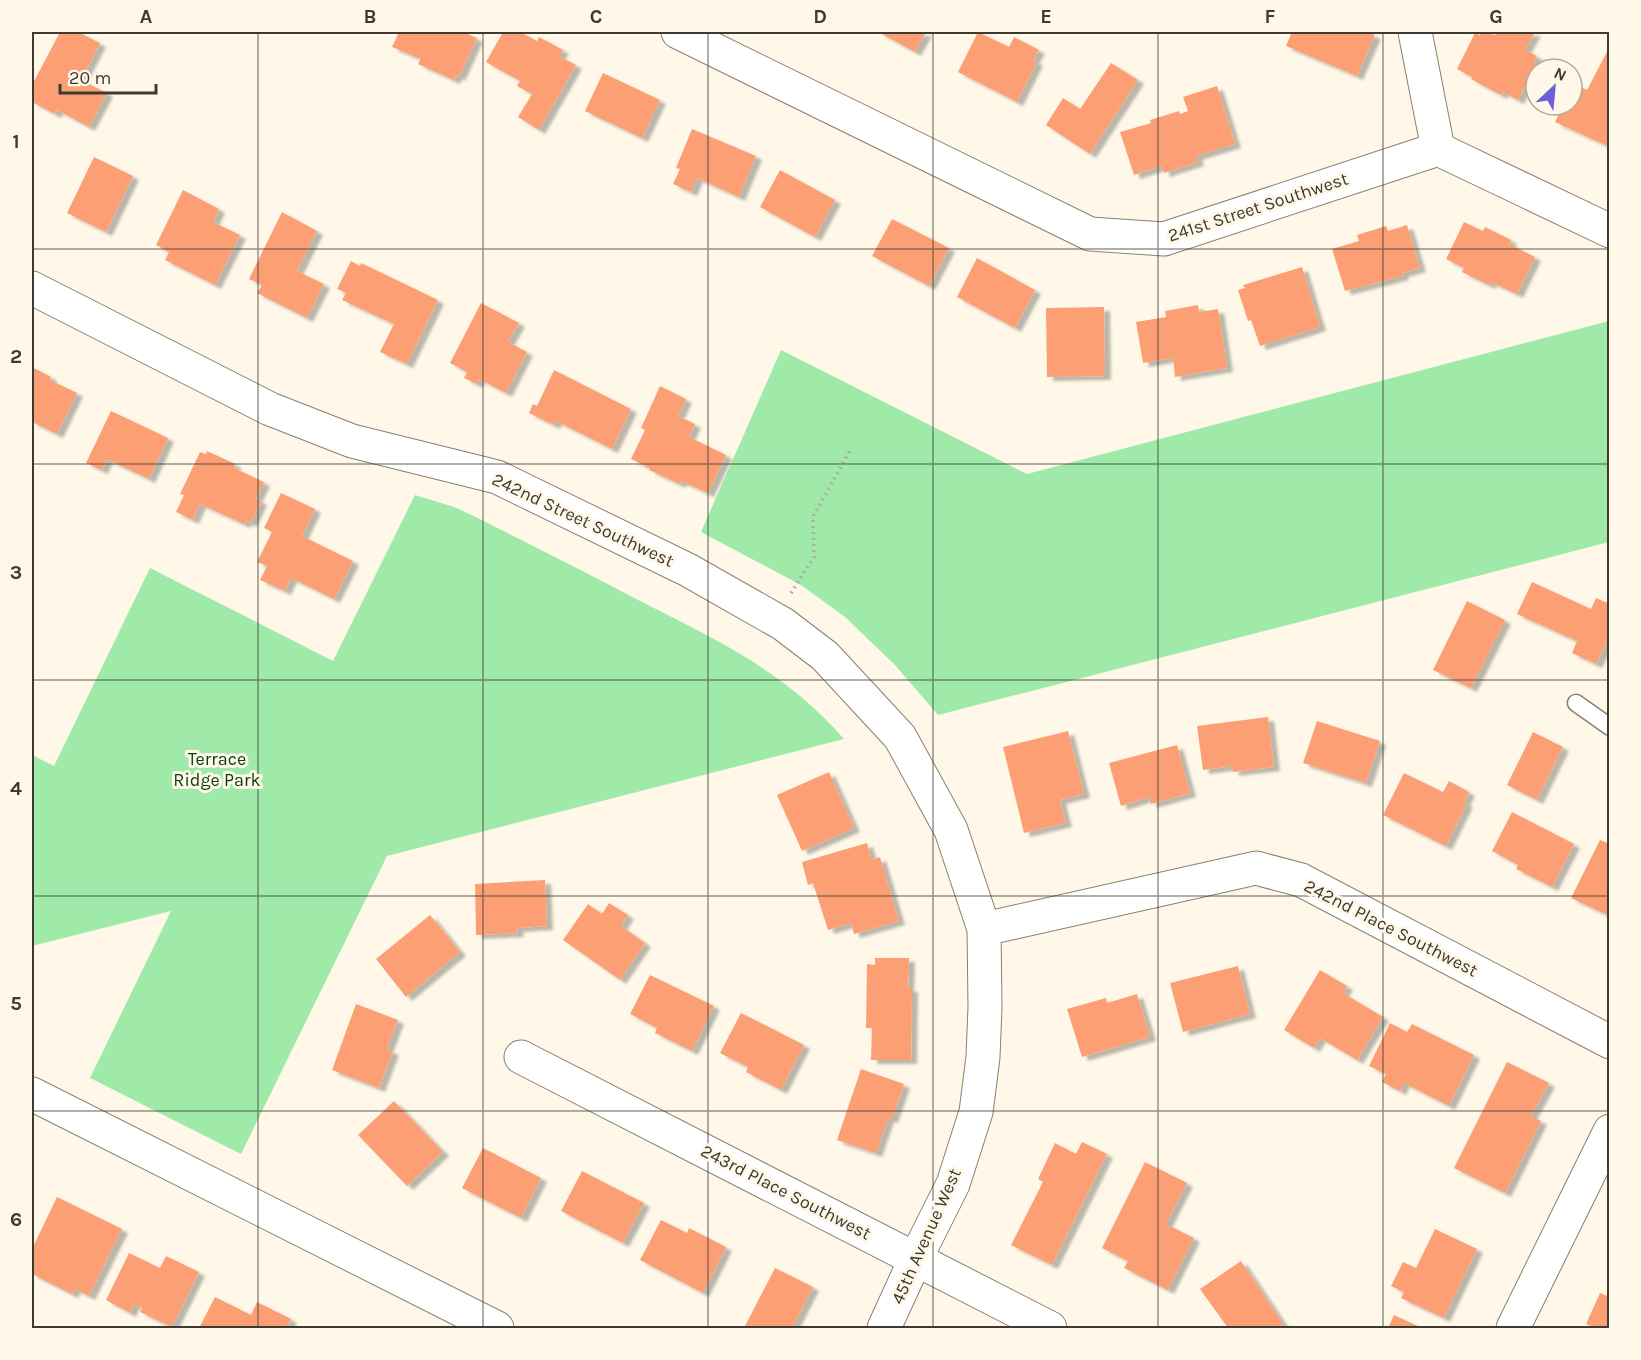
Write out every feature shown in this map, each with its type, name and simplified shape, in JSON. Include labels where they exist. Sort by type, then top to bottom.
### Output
[{"type":"street","name":"241st Street Southwest","points":[[678,32],[1090,234],[1164,239],[1438,149]]},
{"type":"street","points":[[1414,32],[1438,149],[1610,231]]},
{"type":"street","name":"242nd Street Southwest","points":[[32,288],[270,409],[352,441],[497,477],[688,570],[774,618],[825,656],[900,738],[951,830],[984,930]]},
{"type":"street","name":"242nd Place Southwest","points":[[984,930],[1256,868],[1301,880],[1610,1042]]},
{"type":"street","name":"45th Avenue West","points":[[884,1329],[953,1184],[976,1112],[983,1057],[984,930]]},
{"type":"street","name":"243rd Place Southwest","points":[[521,1057],[916,1258],[1050,1329]]},
{"type":"street","points":[[32,1094],[496,1329]]},
{"type":"street","points":[[1513,1329],[1610,1131]]},
{"type":"lane","points":[[1576,703],[1610,727]]},
{"type":"path","points":[[774,618],[814,557],[814,515],[851,449]]},
{"type":"green space","points":[[1609,321],[1609,542],[938,715],[895,665],[845,617],[801,585],[701,532],[781,350],[1027,474]]},
{"type":"green space","name":"Terrace Ridge Park","points":[[415,495],[454,507],[476,517],[698,630],[775,676],[822,715],[844,739],[387,856],[241,1154],[90,1078],[171,911],[32,946],[32,755],[54,766],[150,568],[333,661]]},
{"type":"building","points":[[60,32],[78,32],[100,43],[81,80],[107,93],[89,127],[57,110],[55,114],[32,102],[32,85]]},
{"type":"building","points":[[399,32],[463,32],[477,38],[459,77],[456,75],[454,80],[418,64],[421,59],[392,47]]},
{"type":"building","points":[[503,32],[520,32],[537,41],[539,37],[563,50],[559,56],[576,65],[539,130],[518,117],[532,94],[517,86],[520,81],[486,62]]},
{"type":"building","points":[[878,32],[926,32],[915,52]]},
{"type":"building","points":[[978,32],[1009,47],[1014,37],[1039,50],[1033,60],[1037,62],[1017,102],[958,72]]},
{"type":"building","points":[[1292,32],[1366,32],[1375,35],[1357,76],[1286,46]]},
{"type":"building","points":[[1482,32],[1495,35],[1496,32],[1535,32],[1525,50],[1537,56],[1524,57],[1524,88],[1518,100],[1503,92],[1501,95],[1457,69],[1475,33],[1480,35]]},
{"type":"building","points":[[1610,46],[1610,147],[1555,122],[1557,117],[1584,117],[1584,89],[1587,90]]},
{"type":"building","points":[[1111,63],[1138,80],[1090,154],[1046,125],[1063,98],[1080,109]]},
{"type":"building","points":[[603,73],[660,100],[642,138],[585,111]]},
{"type":"building","points":[[1217,86],[1235,144],[1196,156],[1198,162],[1164,173],[1162,166],[1134,175],[1120,132],[1151,123],[1150,120],[1179,111],[1180,114],[1188,111],[1183,97]]},
{"type":"building","points":[[692,129],[756,156],[739,197],[697,178],[691,192],[673,184],[680,169],[676,168]]},
{"type":"building","points":[[94,157],[133,176],[106,232],[67,213]]},
{"type":"building","points":[[780,170],[835,200],[815,237],[760,207]]},
{"type":"building","points":[[183,190],[219,209],[213,222],[240,235],[215,285],[165,260],[169,252],[156,245]]},
{"type":"building","points":[[282,212],[317,231],[297,271],[324,284],[307,318],[257,293],[262,285],[249,279]]},
{"type":"building","points":[[892,219],[949,248],[929,286],[872,256]]},
{"type":"building","points":[[1464,222],[1483,231],[1485,227],[1511,240],[1509,244],[1535,257],[1517,294],[1491,282],[1489,285],[1462,272],[1464,268],[1446,259]]},
{"type":"building","points":[[1407,225],[1420,268],[1402,273],[1403,276],[1345,291],[1332,249],[1359,241],[1357,235],[1386,226],[1388,231]]},
{"type":"building","points":[[977,258],[1035,290],[1015,328],[957,297]]},
{"type":"building","points":[[351,261],[360,266],[361,263],[438,300],[407,364],[380,352],[394,324],[342,300],[346,293],[337,289]]},
{"type":"building","points":[[1302,267],[1320,327],[1260,346],[1251,320],[1248,321],[1238,290],[1245,288],[1243,285]]},
{"type":"building","points":[[481,303],[519,323],[508,342],[527,352],[506,393],[479,379],[477,384],[464,378],[467,372],[450,363]]},
{"type":"building","points":[[1198,305],[1199,312],[1218,309],[1227,368],[1175,377],[1173,358],[1143,363],[1136,322],[1166,317],[1165,311]]},
{"type":"building","points":[[1104,307],[1105,376],[1047,377],[1046,308]]},
{"type":"building","points":[[32,367],[51,377],[50,380],[77,393],[57,434],[32,422]]},
{"type":"building","points":[[554,370],[631,409],[612,449],[556,421],[554,425],[529,413],[533,404],[537,406]]},
{"type":"building","points":[[660,386],[686,399],[678,416],[695,424],[689,437],[726,455],[708,493],[681,481],[680,484],[631,459],[645,430],[641,428]]},
{"type":"building","points":[[111,411],[168,438],[149,479],[107,459],[102,470],[86,463]]},
{"type":"building","points":[[207,451],[235,464],[234,468],[264,482],[256,499],[261,501],[251,523],[246,521],[244,524],[200,504],[193,520],[176,512],[184,495],[180,494],[200,452],[206,454]]},
{"type":"building","points":[[281,493],[315,509],[302,536],[353,561],[334,599],[291,578],[285,591],[260,580],[267,566],[257,562],[272,532],[264,528]]},
{"type":"building","points":[[1532,582],[1591,609],[1596,598],[1610,604],[1610,636],[1596,664],[1572,653],[1577,641],[1517,614]]},
{"type":"building","points":[[1467,601],[1505,620],[1471,688],[1433,670]]},
{"type":"building","points":[[1268,717],[1274,767],[1233,772],[1233,766],[1203,770],[1197,726]]},
{"type":"building","points":[[1317,721],[1380,741],[1366,783],[1303,763]]},
{"type":"building","points":[[1068,731],[1084,794],[1060,800],[1066,823],[1024,833],[1003,747]]},
{"type":"building","points":[[1533,732],[1563,747],[1537,800],[1507,785]]},
{"type":"building","points":[[1177,745],[1190,793],[1151,804],[1149,797],[1121,806],[1109,763]]},
{"type":"building","points":[[829,772],[854,828],[802,851],[777,795]]},
{"type":"building","points":[[1404,773],[1443,792],[1449,781],[1469,792],[1464,802],[1467,803],[1446,846],[1383,815]]},
{"type":"building","points":[[1512,812],[1574,844],[1552,887],[1516,869],[1518,865],[1492,851]]},
{"type":"building","points":[[1600,840],[1610,844],[1610,916],[1571,898]]},
{"type":"building","points":[[867,843],[872,860],[880,857],[899,921],[854,934],[851,923],[828,930],[813,883],[808,885],[802,862]]},
{"type":"building","points":[[545,880],[547,926],[517,928],[518,933],[476,935],[475,884]]},
{"type":"building","points":[[609,903],[628,915],[621,926],[645,943],[620,980],[563,940],[588,904],[602,914]]},
{"type":"building","points":[[430,915],[460,952],[406,997],[376,959]]},
{"type":"building","points":[[875,958],[909,958],[908,988],[912,988],[911,1060],[871,1060],[872,1028],[866,1028],[867,964],[875,965]]},
{"type":"building","points":[[1238,966],[1250,1014],[1183,1032],[1170,983]]},
{"type":"building","points":[[1320,970],[1347,986],[1343,993],[1383,1017],[1357,1060],[1320,1038],[1314,1048],[1284,1030]]},
{"type":"building","points":[[650,975],[714,1006],[692,1051],[655,1033],[657,1028],[630,1014]]},
{"type":"building","points":[[1137,994],[1150,1037],[1082,1057],[1067,1009],[1106,998],[1107,1003]]},
{"type":"building","points":[[356,1004],[398,1020],[387,1049],[393,1051],[379,1088],[332,1070]]},
{"type":"building","points":[[741,1013],[804,1045],[781,1090],[746,1072],[748,1067],[720,1053]]},
{"type":"building","points":[[1390,1023],[1407,1032],[1412,1024],[1474,1055],[1449,1106],[1404,1083],[1400,1091],[1382,1082],[1386,1074],[1369,1066]]},
{"type":"building","points":[[1507,1062],[1549,1083],[1531,1116],[1541,1121],[1505,1193],[1454,1168]]},
{"type":"building","points":[[861,1069],[904,1084],[892,1119],[888,1118],[876,1153],[837,1140]]},
{"type":"building","points":[[394,1101],[443,1152],[407,1186],[358,1135]]},
{"type":"building","points":[[1082,1142],[1107,1154],[1052,1265],[1011,1245],[1043,1182],[1038,1179],[1055,1143],[1076,1154]]},
{"type":"building","points":[[483,1148],[541,1178],[521,1218],[462,1188]]},
{"type":"building","points":[[1145,1162],[1187,1183],[1166,1224],[1194,1238],[1168,1290],[1124,1268],[1128,1261],[1102,1248]]},
{"type":"building","points":[[582,1171],[644,1203],[623,1243],[561,1211]]},
{"type":"building","points":[[57,1197],[122,1229],[89,1296],[75,1289],[72,1294],[32,1274],[32,1249]]},
{"type":"building","points":[[661,1220],[687,1233],[689,1228],[726,1247],[703,1293],[640,1260]]},
{"type":"building","points":[[1435,1229],[1477,1249],[1444,1318],[1401,1298],[1404,1292],[1391,1286],[1403,1262],[1416,1268]]},
{"type":"building","points":[[129,1253],[160,1268],[166,1256],[199,1272],[172,1327],[140,1312],[142,1308],[134,1304],[130,1313],[106,1300]]},
{"type":"building","points":[[1241,1261],[1283,1324],[1276,1328],[1228,1328],[1200,1289]]},
{"type":"building","points":[[775,1268],[813,1287],[792,1328],[744,1328]]},
{"type":"building","points":[[1600,1293],[1610,1297],[1610,1328],[1595,1328],[1586,1324]]},
{"type":"building","points":[[215,1297],[251,1315],[257,1302],[291,1319],[286,1328],[199,1328]]},
{"type":"building","points":[[1394,1315],[1422,1328],[1388,1328]]}]
